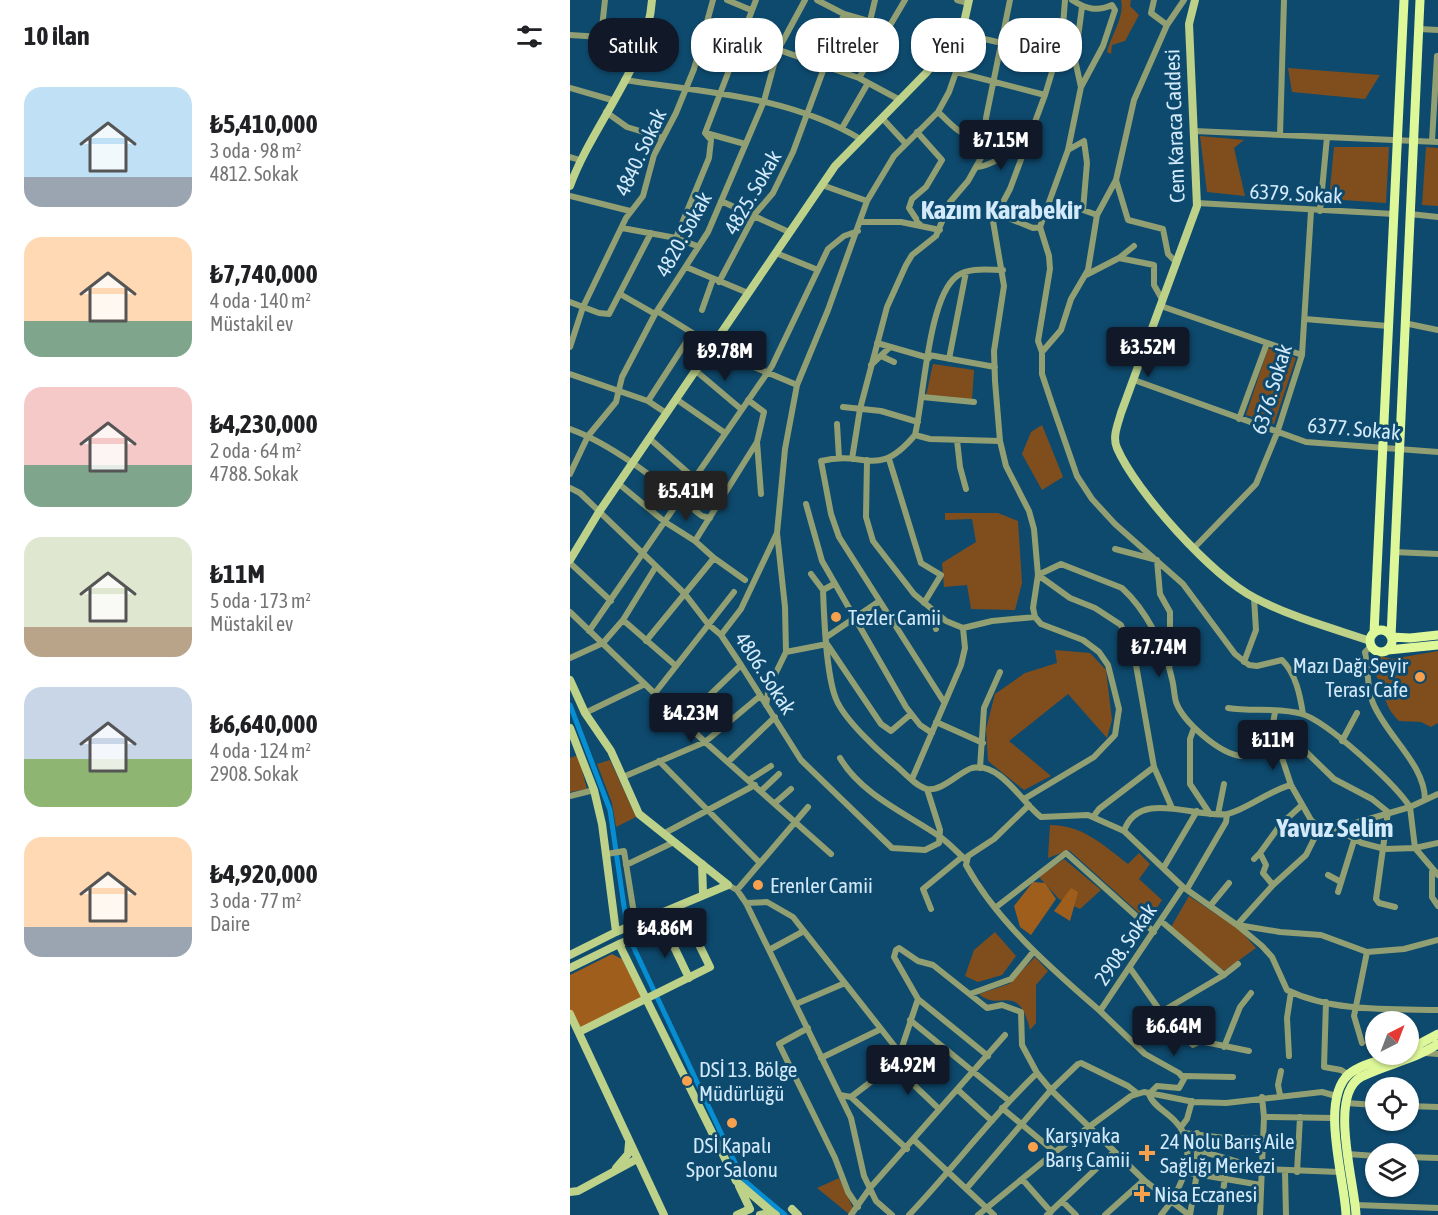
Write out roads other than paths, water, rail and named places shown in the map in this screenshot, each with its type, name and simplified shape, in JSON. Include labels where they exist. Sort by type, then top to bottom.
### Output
[{"type":"main road","points":[[1404,0],[1372,640],[1378,652],[1438,645]]},
{"type":"main road","points":[[1388,650],[1392,642],[1393,552],[1420,0]]},
{"type":"main road","points":[[1372,640],[1383,631],[1391,637],[1410,639],[1438,634]]},
{"type":"main road","points":[[1419,1044],[1438,1034]]},
{"type":"main road","points":[[1356,1215],[1347,1154],[1346,1103],[1349,1089],[1362,1077],[1425,1053],[1438,1044]]},
{"type":"main road","points":[[1346,1215],[1335,1118],[1336,1096],[1348,1075],[1371,1065]]},
{"type":"street","points":[[603,18],[605,0]]},
{"type":"street","points":[[651,18],[652,0]]},
{"type":"street","name":"4840. Sokak","points":[[570,347],[583,307],[630,211],[642,196],[654,155],[686,90],[713,0]]},
{"type":"street","points":[[727,0],[751,10]]},
{"type":"street","points":[[748,18],[756,0]]},
{"type":"street","name":"4820. Sokak","points":[[783,41],[805,0]]},
{"type":"street","points":[[817,0],[844,14],[859,18]]},
{"type":"street","points":[[871,18],[875,0]]},
{"type":"street","points":[[895,18],[904,0]]},
{"type":"street","points":[[957,0],[969,2],[965,18]]},
{"type":"street","points":[[1007,18],[1010,0]]},
{"type":"street","points":[[1064,18],[1065,0]]},
{"type":"street","points":[[1072,0],[1082,7],[1100,10],[1112,5],[1115,10],[1103,46],[1081,87],[1068,150],[1040,227],[1049,256],[1050,269],[1038,330],[1039,349],[1042,352],[1042,374],[1077,476],[1092,499],[1115,524],[1183,584],[1220,637],[1244,662],[1257,666],[1282,660],[1297,686],[1303,714]]},
{"type":"street","points":[[1154,0],[1151,13],[1167,25]]},
{"type":"street","points":[[1042,352],[1061,330],[1071,298],[1091,258],[1097,215],[1116,180],[1134,100],[1167,25],[1184,0]]},
{"type":"street","name":"Cem Karaca Caddesi","points":[[1195,0],[1190,24],[1197,203],[1114,437],[1116,447],[1137,483],[1194,548],[1220,573],[1254,598],[1372,640]]},
{"type":"street","points":[[1280,135],[1284,0]]},
{"type":"street","points":[[1080,18],[1082,7]]},
{"type":"street","name":"4825. Sokak","points":[[842,18],[844,14]]},
{"type":"street","points":[[1419,29],[1438,30]]},
{"type":"street","points":[[570,35],[588,36]]},
{"type":"street","points":[[1194,131],[1435,142],[1437,56]]},
{"type":"street","points":[[852,459],[860,409],[887,307],[912,255],[940,230],[950,202],[977,167],[986,150],[986,118],[998,65]]},
{"type":"street","points":[[571,181],[627,72]]},
{"type":"street","points":[[705,133],[728,72]]},
{"type":"street","name":"4820. Sokak","points":[[570,474],[588,436],[616,402],[622,377],[656,312],[708,232],[764,101],[772,72]]},
{"type":"street","name":"4825. Sokak","points":[[702,310],[716,280],[755,214],[773,193],[794,152],[821,72]]},
{"type":"street","points":[[844,72],[868,82],[900,100]]},
{"type":"street","points":[[859,78],[863,72]]},
{"type":"street","points":[[611,601],[570,562],[599,512],[822,185],[845,154],[883,119],[925,72]]},
{"type":"street","points":[[766,705],[769,687],[786,652],[785,607],[777,533],[784,449],[797,385],[858,231],[867,201],[880,175],[917,132],[938,112],[956,72],[1045,95]]},
{"type":"street","points":[[931,909],[923,888],[994,840],[1027,802],[1094,757],[1115,735],[1119,709],[1108,665],[1099,652],[1083,640],[1041,624],[1035,617],[1038,575],[1029,511],[1006,466],[1000,441],[994,351],[1004,286],[993,221],[1024,153],[1052,72]]},
{"type":"street","points":[[1077,72],[1081,87]]},
{"type":"street","points":[[623,80],[764,101],[842,128],[862,140]]},
{"type":"street","points":[[842,128],[868,82]]},
{"type":"street","points":[[570,88],[612,100]]},
{"type":"street","points":[[606,112],[627,127],[663,138]]},
{"type":"street","points":[[938,112],[964,135],[972,138],[986,134]]},
{"type":"street","points":[[883,119],[906,144]]},
{"type":"street","points":[[917,132],[942,160],[926,187],[912,199],[909,208],[921,226]]},
{"type":"street","points":[[705,133],[745,144]]},
{"type":"street","points":[[676,238],[709,158],[711,140],[705,133]]},
{"type":"street","points":[[1320,211],[1327,137]]},
{"type":"street","points":[[1068,150],[1084,141],[1087,163],[1083,210],[1097,215]]},
{"type":"street","points":[[977,167],[986,166],[997,156],[1024,153]]},
{"type":"street","points":[[570,157],[580,160]]},
{"type":"street","points":[[1116,180],[1128,220],[1163,229],[1168,254],[1177,264]]},
{"type":"street","points":[[822,185],[867,201]]},
{"type":"street","points":[[570,196],[630,211]]},
{"type":"street","points":[[721,201],[755,214],[789,232]]},
{"type":"street","name":"6379. Sokak","points":[[1197,203],[1394,214]]},
{"type":"street","name":"6376. Sokak","points":[[1194,548],[1256,484],[1277,433],[1302,355],[1311,211]]},
{"type":"street","points":[[996,213],[1033,228],[1040,227]]},
{"type":"street","points":[[1410,214],[1438,217]]},
{"type":"street","points":[[861,222],[901,222],[940,230]]},
{"type":"street","points":[[622,228],[676,238],[697,246]]},
{"type":"street","points":[[589,631],[766,375],[796,320],[818,270],[835,242],[858,231]]},
{"type":"street","points":[[570,302],[609,314],[651,233]]},
{"type":"street","points":[[1083,277],[1119,258],[1134,246]]},
{"type":"street","points":[[776,253],[818,270]]},
{"type":"street","points":[[1119,258],[1154,265],[1154,285],[1162,303],[1302,355]]},
{"type":"street","points":[[686,267],[748,293]]},
{"type":"street","points":[[944,702],[878,602],[839,537],[831,514],[821,461],[839,458],[876,462],[889,459],[915,435],[934,318],[942,297],[950,283],[966,272],[1003,270]]},
{"type":"street","points":[[950,359],[966,272]]},
{"type":"street","points":[[620,294],[656,312],[711,347],[766,375],[797,385]]},
{"type":"street","points":[[1305,319],[1388,326]]},
{"type":"street","points":[[1404,323],[1438,330]]},
{"type":"street","points":[[648,402],[692,333]]},
{"type":"street","points":[[877,343],[929,357],[995,367]]},
{"type":"street","points":[[1239,419],[1267,343]]},
{"type":"street","points":[[871,365],[890,347]]},
{"type":"street","points":[[881,356],[894,362]]},
{"type":"street","points":[[696,371],[741,408]]},
{"type":"street","points":[[570,374],[619,390],[648,402],[666,413]]},
{"type":"street","name":"6377. Sokak","points":[[1134,380],[1306,442],[1438,452]]},
{"type":"street","points":[[922,397],[974,402]]},
{"type":"street","points":[[676,399],[725,433]]},
{"type":"street","points":[[748,400],[764,412],[757,442],[761,494]]},
{"type":"street","points":[[843,407],[918,422]]},
{"type":"street","points":[[837,424],[839,458]]},
{"type":"street","points":[[570,429],[588,436],[633,464],[702,516],[710,518]]},
{"type":"street","points":[[915,435],[957,440],[1000,441]]},
{"type":"street","points":[[650,439],[694,478]]},
{"type":"street","points":[[957,440],[960,467],[966,489]]},
{"type":"street","points":[[695,541],[757,442]]},
{"type":"street","points":[[889,459],[921,563],[941,575],[924,603]]},
{"type":"street","points":[[867,460],[866,517],[873,541],[900,578],[924,603],[946,621],[963,628],[992,621],[1035,617]]},
{"type":"street","points":[[619,484],[665,522],[695,541],[745,580]]},
{"type":"street","name":"4806. Sokak","points":[[570,488],[599,512],[655,568],[686,594],[708,624],[721,635],[813,774],[859,814],[885,843],[892,848],[925,850],[940,840]]},
{"type":"street","points":[[806,504],[822,561],[834,584],[911,714],[920,725],[932,733]]},
{"type":"street","points":[[721,635],[741,609],[777,533]]},
{"type":"street","points":[[1114,549],[1157,560]]},
{"type":"street","points":[[1393,552],[1438,554]]},
{"type":"street","points":[[646,641],[714,558]]},
{"type":"street","points":[[1157,560],[1160,594],[1170,612],[1170,672]]},
{"type":"street","points":[[1038,575],[1061,564],[1122,588],[1143,613],[1164,653],[1176,703],[1194,728],[1223,750],[1239,756],[1268,753],[1291,744],[1299,745],[1334,779],[1372,799],[1388,812]]},
{"type":"street","points":[[570,658],[603,643],[623,620],[655,568]]},
{"type":"street","points":[[811,574],[823,590],[824,625],[836,700],[886,757],[912,779],[927,789],[936,788],[973,768],[980,768],[993,772],[1004,780],[1041,817],[1071,814],[1093,817],[1124,831],[1185,888],[1237,925],[1272,957],[1281,981],[1291,992],[1326,1002],[1356,1007],[1438,1011]]},
{"type":"street","points":[[1038,575],[1070,598],[1095,608],[1121,625],[1136,665],[1154,767],[1172,808]]},
{"type":"street","points":[[823,590],[834,584]]},
{"type":"street","points":[[655,693],[734,592]]},
{"type":"street","points":[[1244,662],[1256,630],[1254,598]]},
{"type":"street","points":[[786,652],[827,640],[878,602]]},
{"type":"street","points":[[570,612],[705,742],[831,854]]},
{"type":"street","points":[[936,629],[935,623],[938,615]]},
{"type":"street","points":[[623,620],[676,666]]},
{"type":"street","points":[[912,779],[961,665],[965,648],[963,628]]},
{"type":"street","points":[[827,640],[880,724],[891,731],[911,714]]},
{"type":"street","points":[[1372,640],[1365,652],[1372,702],[1420,774],[1425,787],[1425,800]]},
{"type":"street","points":[[684,720],[741,665]]},
{"type":"street","points":[[980,768],[984,708],[1000,672]]},
{"type":"street","points":[[570,680],[585,713],[611,751],[639,814],[737,890],[746,903],[851,1118],[864,1176],[876,1202],[892,1215]]},
{"type":"street","points":[[585,713],[645,684]]},
{"type":"street","points":[[623,777],[705,742],[760,696]]},
{"type":"street","points":[[1228,708],[1303,714],[1320,723],[1393,785],[1410,807],[1415,848],[1435,873],[1432,897],[1438,906]]},
{"type":"street","points":[[1268,753],[1275,712]]},
{"type":"street","points":[[1342,741],[1357,713]]},
{"type":"street","points":[[729,761],[775,717]]},
{"type":"street","points":[[936,722],[983,743]]},
{"type":"street","points":[[570,728],[574,747],[626,865],[636,926]]},
{"type":"street","points":[[1194,728],[1190,739],[1190,784],[1214,814]]},
{"type":"street","points":[[1279,749],[1291,785],[1302,806],[1320,827],[1342,832],[1356,840],[1385,849],[1415,848],[1438,843]]},
{"type":"street","points":[[840,758],[849,774],[965,859],[972,875],[995,908],[1034,951],[1100,1011]]},
{"type":"street","points":[[659,761],[759,862]]},
{"type":"street","points":[[663,834],[708,811],[752,783],[771,766]]},
{"type":"street","points":[[1093,817],[1099,808],[1154,767]]},
{"type":"street","points":[[761,790],[779,774]]},
{"type":"street","points":[[1214,814],[1224,784]]},
{"type":"street","points":[[1124,831],[1127,822],[1137,813],[1157,808],[1172,808],[1227,814],[1263,795],[1291,785]]},
{"type":"street","points":[[775,803],[792,789]]},
{"type":"street","points":[[927,789],[940,840]]},
{"type":"street","points":[[570,796],[594,790]]},
{"type":"street","points":[[1342,832],[1360,821],[1410,807],[1438,794]]},
{"type":"street","points":[[1254,859],[1281,824],[1302,806]]},
{"type":"street","points":[[737,890],[808,807]]},
{"type":"street","points":[[1164,867],[1197,811]]},
{"type":"street","points":[[1388,812],[1385,849],[1376,899],[1378,903],[1395,907]]},
{"type":"street","name":"2908. Sokak","points":[[1182,1076],[1145,1054],[1100,1011],[1185,888],[1226,822],[1227,814]]},
{"type":"street","points":[[1338,892],[1356,840],[1360,821]]},
{"type":"street","points":[[1237,925],[1272,885],[1306,855],[1320,827]]},
{"type":"street","points":[[626,865],[674,842]]},
{"type":"street","points":[[616,932],[618,851]]},
{"type":"street","points":[[995,908],[1066,853],[1154,932]]},
{"type":"street","points":[[1260,853],[1266,865],[1263,873],[1272,885]]},
{"type":"street","points":[[702,864],[703,893]]},
{"type":"street","points":[[1328,875],[1341,882]]},
{"type":"street","points":[[1210,906],[1229,883]]},
{"type":"street","points":[[570,955],[703,893],[728,885]]},
{"type":"street","points":[[746,903],[767,902],[783,909],[793,917],[900,1053]]},
{"type":"street","points":[[570,968],[620,944],[686,918],[710,967],[579,1032]]},
{"type":"street","points":[[1161,921],[1224,975]]},
{"type":"street","points":[[1237,925],[1280,932],[1321,935],[1367,952],[1404,949],[1438,940]]},
{"type":"street","points":[[665,928],[689,978]]},
{"type":"street","points":[[769,950],[804,931]]},
{"type":"street","points":[[620,944],[652,996],[750,1209],[737,1215]]},
{"type":"street","points":[[988,1056],[918,999],[894,957],[899,948],[918,961],[933,965],[987,1008],[1002,1005],[1021,1012],[1022,1046],[1037,1073],[1051,1090],[1144,1180],[1189,1215],[1197,1173],[1197,1133]]},
{"type":"street","points":[[970,994],[1011,980],[1034,951]]},
{"type":"street","points":[[1362,1042],[1357,1029],[1356,1007],[1367,952]]},
{"type":"street","points":[[1161,1012],[1224,975],[1238,964]]},
{"type":"street","points":[[1130,968],[1161,1012],[1193,1045],[1200,1041],[1212,1011]]},
{"type":"street","points":[[796,1004],[845,983]]},
{"type":"street","points":[[1289,1056],[1287,1018],[1291,992]]},
{"type":"street","points":[[1224,1047],[1240,1008],[1251,993]]},
{"type":"street","points":[[850,1097],[893,1065],[900,1053],[918,999]]},
{"type":"street","points":[[1326,1002],[1324,1067],[1341,1070],[1348,1075]]},
{"type":"street","points":[[570,1014],[664,1215]]},
{"type":"street","points":[[910,1020],[1008,1100]]},
{"type":"street","points":[[808,1028],[779,1044],[835,1158],[848,1192],[858,1207]]},
{"type":"street","points":[[821,1058],[881,1029]]},
{"type":"street","points":[[851,1215],[870,1188],[907,1149],[939,1109],[1005,1035]]},
{"type":"street","points":[[1200,1041],[1249,1051]]},
{"type":"street","points":[[1425,1053],[1438,1054]]},
{"type":"street","points":[[966,1189],[1051,1090],[1082,1063],[1128,1086],[1137,1094]]},
{"type":"street","points":[[893,1065],[939,1109]]},
{"type":"street","points":[[1280,1095],[1278,1085],[1281,1071]]},
{"type":"street","points":[[909,1215],[949,1173],[1008,1100],[1037,1073]]},
{"type":"street","points":[[1149,1093],[1157,1086],[1179,1088],[1184,1082],[1182,1076],[1233,1077]]},
{"type":"street","points":[[958,1090],[992,1120]]},
{"type":"street","points":[[978,1215],[1055,1152],[1131,1096],[1137,1094],[1149,1093],[1192,1101],[1226,1103],[1262,1097],[1322,1092],[1336,1096]]},
{"type":"street","points":[[1149,1093],[1153,1102],[1183,1130],[1233,1139],[1263,1138]]},
{"type":"street","points":[[840,1095],[850,1097],[907,1149]]},
{"type":"street","points":[[1260,1215],[1264,1117],[1262,1097]]},
{"type":"street","points":[[1161,1215],[1172,1202],[1184,1172],[1187,1147],[1183,1130],[1192,1101]]},
{"type":"street","points":[[1346,1103],[1365,1104]]},
{"type":"street","points":[[1419,1106],[1438,1107]]},
{"type":"street","points":[[1002,1108],[1055,1152]]},
{"type":"street","points":[[1264,1117],[1335,1118]]},
{"type":"street","points":[[1297,1172],[1300,1117]]},
{"type":"street","points":[[914,1140],[994,1215]]},
{"type":"street","points":[[612,1173],[628,1154],[629,1141]]},
{"type":"street","points":[[1187,1147],[1262,1169],[1340,1172]]},
{"type":"street","points":[[1022,1179],[1049,1213],[1114,1152]]},
{"type":"street","points":[[1347,1154],[1365,1155]]},
{"type":"street","points":[[1419,1157],[1438,1158]]},
{"type":"street","points":[[570,1192],[578,1191],[638,1159]]},
{"type":"street","points":[[1285,1171],[1286,1215]]},
{"type":"street","points":[[1184,1172],[1225,1177],[1261,1185]]},
{"type":"street","points":[[1220,1215],[1225,1177]]},
{"type":"street","points":[[736,1180],[774,1213]]},
{"type":"street","points":[[1105,1215],[1144,1180]]},
{"type":"street","points":[[1062,1201],[1076,1215]]},
{"type":"street","points":[[1356,1205],[1438,1208]]},
{"type":"street","points":[[760,1215],[774,1213]]},
{"type":"waterway","points":[[570,705],[610,810],[626,920]]},
{"type":"waterway","points":[[632,944],[738,1169],[746,1182],[785,1215]]},
{"type":"place","name":"Tezler Camii","points":[[836,617]]},
{"type":"place","name":"Mazı Dağı Seyir Terası Cafe","points":[[1420,677]]},
{"type":"place","name":"Erenler Camii","points":[[758,885]]},
{"type":"place","name":"DSİ 13. Bölge Müdürlüğü","points":[[687,1081]]},
{"type":"place","name":"DSİ Kapalı Spor Salonu","points":[[732,1123]]},
{"type":"place","name":"Karşıyaka Barış Camii","points":[[1033,1147]]},
{"type":"place","name":"24 Nolu Barış Aile Sağlığı Merkezi","points":[[1147,1153]]},
{"type":"place","name":"Nisa Eczanesi","points":[[1142,1194]]},
{"type":"district","name":"Kazım Karabekir","points":[[1001,209]]},
{"type":"district","name":"Yavuz Selim","points":[[1335,827]]}]
